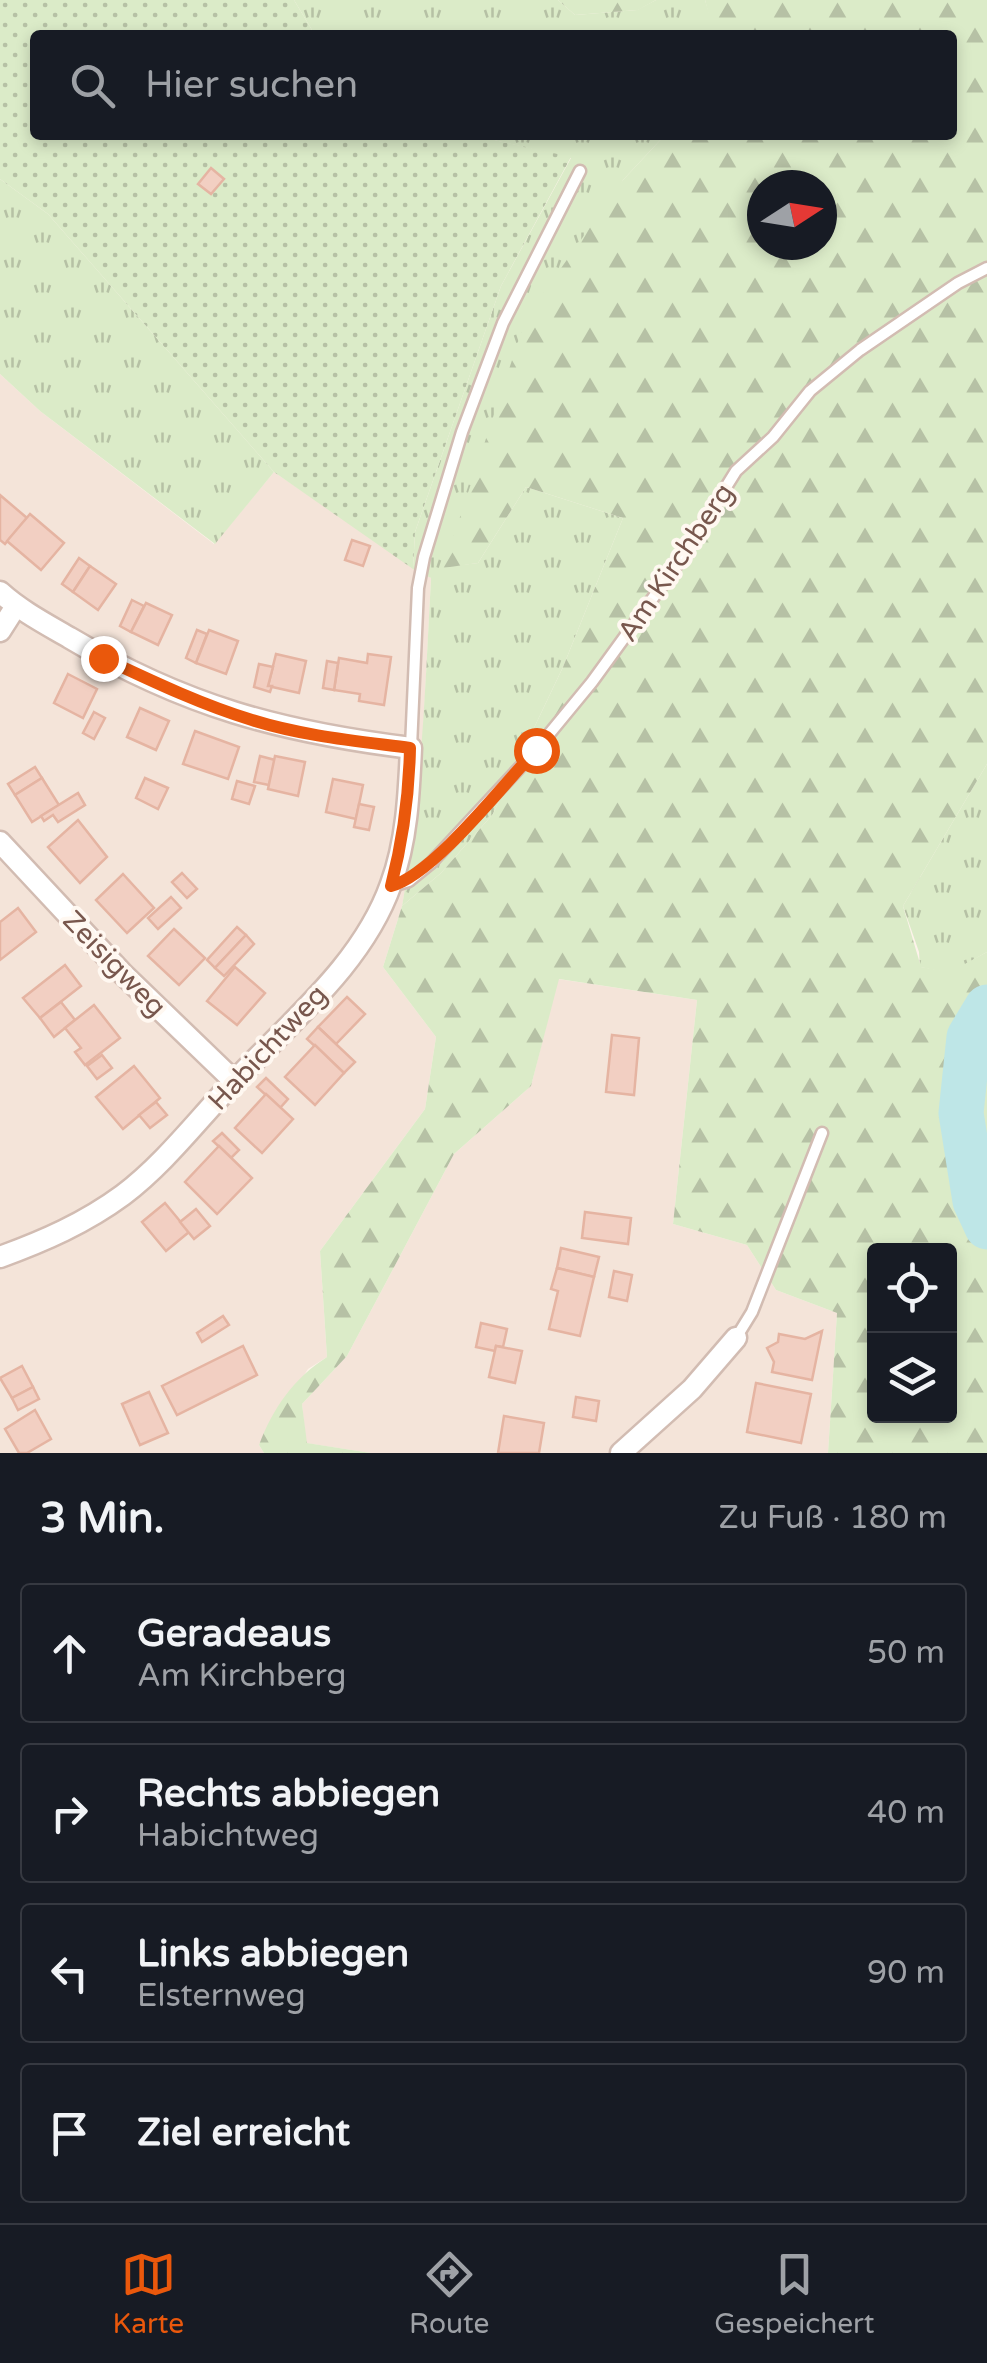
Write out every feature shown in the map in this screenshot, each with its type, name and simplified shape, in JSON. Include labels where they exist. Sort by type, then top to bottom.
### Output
[{"type":"street","points":[[0,631],[8,599],[103,658],[254,721],[326,738],[410,748]]},
{"type":"street","name":"Habichtweg","points":[[0,1256],[74,1227],[125,1193],[311,1004],[360,942],[391,886],[402,846],[410,748]]},
{"type":"street","name":"Zeisigweg","points":[[0,842],[124,974],[234,1081]]},
{"type":"street","points":[[621,1453],[692,1388],[736,1338]]},
{"type":"lane","points":[[410,748],[418,588],[424,557],[462,432],[503,323],[580,171]]},
{"type":"lane","name":"Am Kirchberg","points":[[391,886],[409,882],[431,864],[536,750],[592,682],[682,558],[736,471],[773,437],[810,391],[860,350],[958,283],[987,268]]},
{"type":"lane","points":[[736,1338],[752,1312],[822,1133]]},
{"type":"shaded area","points":[[0,374],[40,411],[214,544],[274,472],[431,578],[414,842],[402,906],[383,967],[436,1037],[425,1109],[320,1251],[327,1357],[308,1369],[259,1445],[264,1453],[0,1453]]},
{"type":"shaded area","points":[[558,979],[697,1000],[673,1224],[747,1245],[776,1290],[837,1313],[828,1453],[371,1453],[306,1443],[302,1404],[347,1356],[454,1154],[531,1086]]},
{"type":"green space","points":[[0,0],[294,0],[312,30],[30,30],[30,140],[494,140],[571,157],[501,286],[415,532],[413,569],[274,472],[48,214],[0,179]]},
{"type":"green space","points":[[294,0],[558,0],[575,15],[637,10],[656,0],[705,0],[714,30],[312,30]]},
{"type":"green space","points":[[558,0],[656,0],[638,10],[575,15]]},
{"type":"green space","points":[[705,0],[987,0],[987,764],[903,906],[921,967],[950,972],[987,952],[987,1453],[828,1453],[837,1313],[776,1290],[747,1245],[673,1224],[697,1000],[559,979],[531,1086],[454,1154],[347,1356],[302,1404],[307,1443],[371,1453],[264,1453],[259,1445],[294,1385],[327,1357],[320,1251],[425,1109],[436,1037],[383,967],[402,906],[441,873],[493,814],[563,667],[623,518],[526,487],[478,563],[443,568],[526,318],[623,180],[660,140],[957,140],[957,30],[713,30]]},
{"type":"green space","points":[[494,140],[660,140],[623,180],[444,567],[478,563],[526,487],[623,518],[563,667],[493,814],[441,873],[402,906],[418,783],[431,578],[413,569],[415,532],[501,286],[571,158]]},
{"type":"green space","points":[[0,179],[48,214],[274,472],[215,544],[40,411],[0,374]]},
{"type":"green space","points":[[987,764],[987,952],[950,973],[920,967],[919,952],[903,906]]},
{"type":"building","points":[[211,168],[224,179],[211,194],[198,184]]},
{"type":"building","points":[[0,495],[27,518],[5,544],[0,540]]},
{"type":"building","points":[[30,514],[64,543],[41,570],[7,541]]},
{"type":"building","points":[[352,540],[370,546],[363,566],[345,560]]},
{"type":"building","points":[[79,558],[90,566],[73,592],[62,584]]},
{"type":"building","points":[[90,566],[116,584],[98,610],[73,592]]},
{"type":"building","points":[[132,600],[144,606],[131,632],[120,626]]},
{"type":"building","points":[[146,603],[172,615],[158,645],[131,632]]},
{"type":"building","points":[[197,630],[207,634],[196,663],[186,658]]},
{"type":"building","points":[[209,630],[238,641],[226,674],[196,663]]},
{"type":"building","points":[[276,654],[306,661],[299,693],[268,686]]},
{"type":"building","points":[[368,654],[391,657],[384,705],[359,701],[360,694],[334,690],[339,658],[367,663]]},
{"type":"building","points":[[327,661],[338,663],[334,690],[323,688]]},
{"type":"building","points":[[259,664],[273,667],[270,692],[254,687]]},
{"type":"building","points":[[68,674],[97,689],[83,718],[54,703]]},
{"type":"building","points":[[140,708],[169,721],[156,750],[127,737]]},
{"type":"building","points":[[94,712],[105,718],[94,739],[83,733]]},
{"type":"building","points":[[195,731],[239,747],[228,779],[183,764]]},
{"type":"building","points":[[260,756],[275,760],[269,785],[254,782]]},
{"type":"building","points":[[275,756],[305,762],[298,796],[268,789]]},
{"type":"building","points":[[35,767],[42,778],[15,795],[8,784]]},
{"type":"building","points":[[42,778],[59,805],[32,822],[15,795]]},
{"type":"building","points":[[145,778],[168,788],[158,809],[136,798]]},
{"type":"building","points":[[333,779],[363,785],[356,819],[326,812]]},
{"type":"building","points":[[237,781],[255,786],[249,804],[232,799]]},
{"type":"building","points":[[78,793],[85,805],[58,822],[53,815],[44,821],[41,816]]},
{"type":"building","points":[[359,804],[374,807],[369,830],[354,827]]},
{"type":"building","points":[[78,820],[107,857],[80,883],[48,847]]},
{"type":"building","points":[[182,873],[197,889],[187,898],[172,882]]},
{"type":"building","points":[[123,874],[154,908],[127,933],[96,900]]},
{"type":"building","points":[[171,897],[181,908],[158,929],[148,918]]},
{"type":"building","points":[[18,908],[36,932],[0,960],[0,922]]},
{"type":"building","points":[[237,927],[246,935],[215,968],[207,960]]},
{"type":"building","points":[[174,929],[205,958],[179,985],[148,956]]},
{"type":"building","points":[[246,935],[254,944],[224,976],[215,968]]},
{"type":"building","points":[[65,965],[81,986],[40,1018],[23,998]]},
{"type":"building","points":[[235,967],[265,993],[237,1025],[207,1001]]},
{"type":"building","points":[[347,997],[365,1014],[336,1044],[318,1027]]},
{"type":"building","points":[[61,1002],[75,1020],[54,1037],[40,1018]]},
{"type":"building","points":[[94,1005],[120,1038],[85,1065],[75,1052],[81,1048],[65,1028]]},
{"type":"building","points":[[318,1027],[355,1062],[344,1073],[307,1039]]},
{"type":"building","points":[[612,1035],[639,1038],[634,1095],[606,1092]]},
{"type":"building","points":[[315,1045],[344,1073],[315,1105],[285,1077]]},
{"type":"building","points":[[102,1055],[112,1068],[97,1079],[87,1066]]},
{"type":"building","points":[[134,1066],[160,1098],[123,1129],[96,1097]]},
{"type":"building","points":[[266,1078],[288,1099],[280,1108],[257,1087]]},
{"type":"building","points":[[266,1094],[293,1119],[262,1153],[235,1128]]},
{"type":"building","points":[[156,1102],[167,1115],[150,1128],[139,1115]]},
{"type":"building","points":[[222,1133],[239,1150],[231,1158],[213,1141]]},
{"type":"building","points":[[219,1146],[252,1178],[217,1214],[185,1182]]},
{"type":"building","points":[[165,1203],[189,1232],[166,1251],[142,1222]]},
{"type":"building","points":[[196,1209],[210,1226],[194,1239],[180,1222]]},
{"type":"building","points":[[585,1212],[631,1218],[628,1244],[582,1238]]},
{"type":"building","points":[[561,1248],[599,1257],[594,1277],[557,1268]]},
{"type":"building","points":[[557,1268],[594,1277],[580,1336],[549,1329],[558,1291],[551,1289]]},
{"type":"building","points":[[614,1271],[632,1275],[627,1301],[609,1297]]},
{"type":"building","points":[[223,1316],[229,1325],[202,1342],[197,1333]]},
{"type":"building","points":[[481,1323],[507,1329],[503,1347],[496,1346],[495,1351],[476,1347]]},
{"type":"building","points":[[822,1331],[812,1380],[772,1372],[774,1362],[767,1348],[778,1342],[779,1334],[805,1339]]},
{"type":"building","points":[[243,1346],[257,1375],[177,1415],[162,1386]]},
{"type":"building","points":[[496,1346],[522,1351],[515,1383],[489,1377]]},
{"type":"building","points":[[22,1366],[33,1387],[12,1398],[0,1378]]},
{"type":"building","points":[[756,1383],[811,1394],[801,1443],[747,1432]]},
{"type":"building","points":[[33,1387],[39,1399],[18,1410],[12,1398]]},
{"type":"building","points":[[149,1392],[168,1433],[140,1445],[122,1404]]},
{"type":"building","points":[[576,1397],[599,1401],[596,1421],[573,1417]]},
{"type":"building","points":[[35,1410],[51,1439],[27,1453],[19,1453],[5,1429]]},
{"type":"building","points":[[504,1416],[544,1423],[539,1453],[498,1453]]},
{"type":"waterway","points":[[987,1007],[969,1037],[961,1113],[975,1201],[987,1227]]},
{"type":"route","points":[[103,658],[254,721],[326,738],[410,748],[402,846],[391,886],[409,882],[431,864],[536,750]]}]
